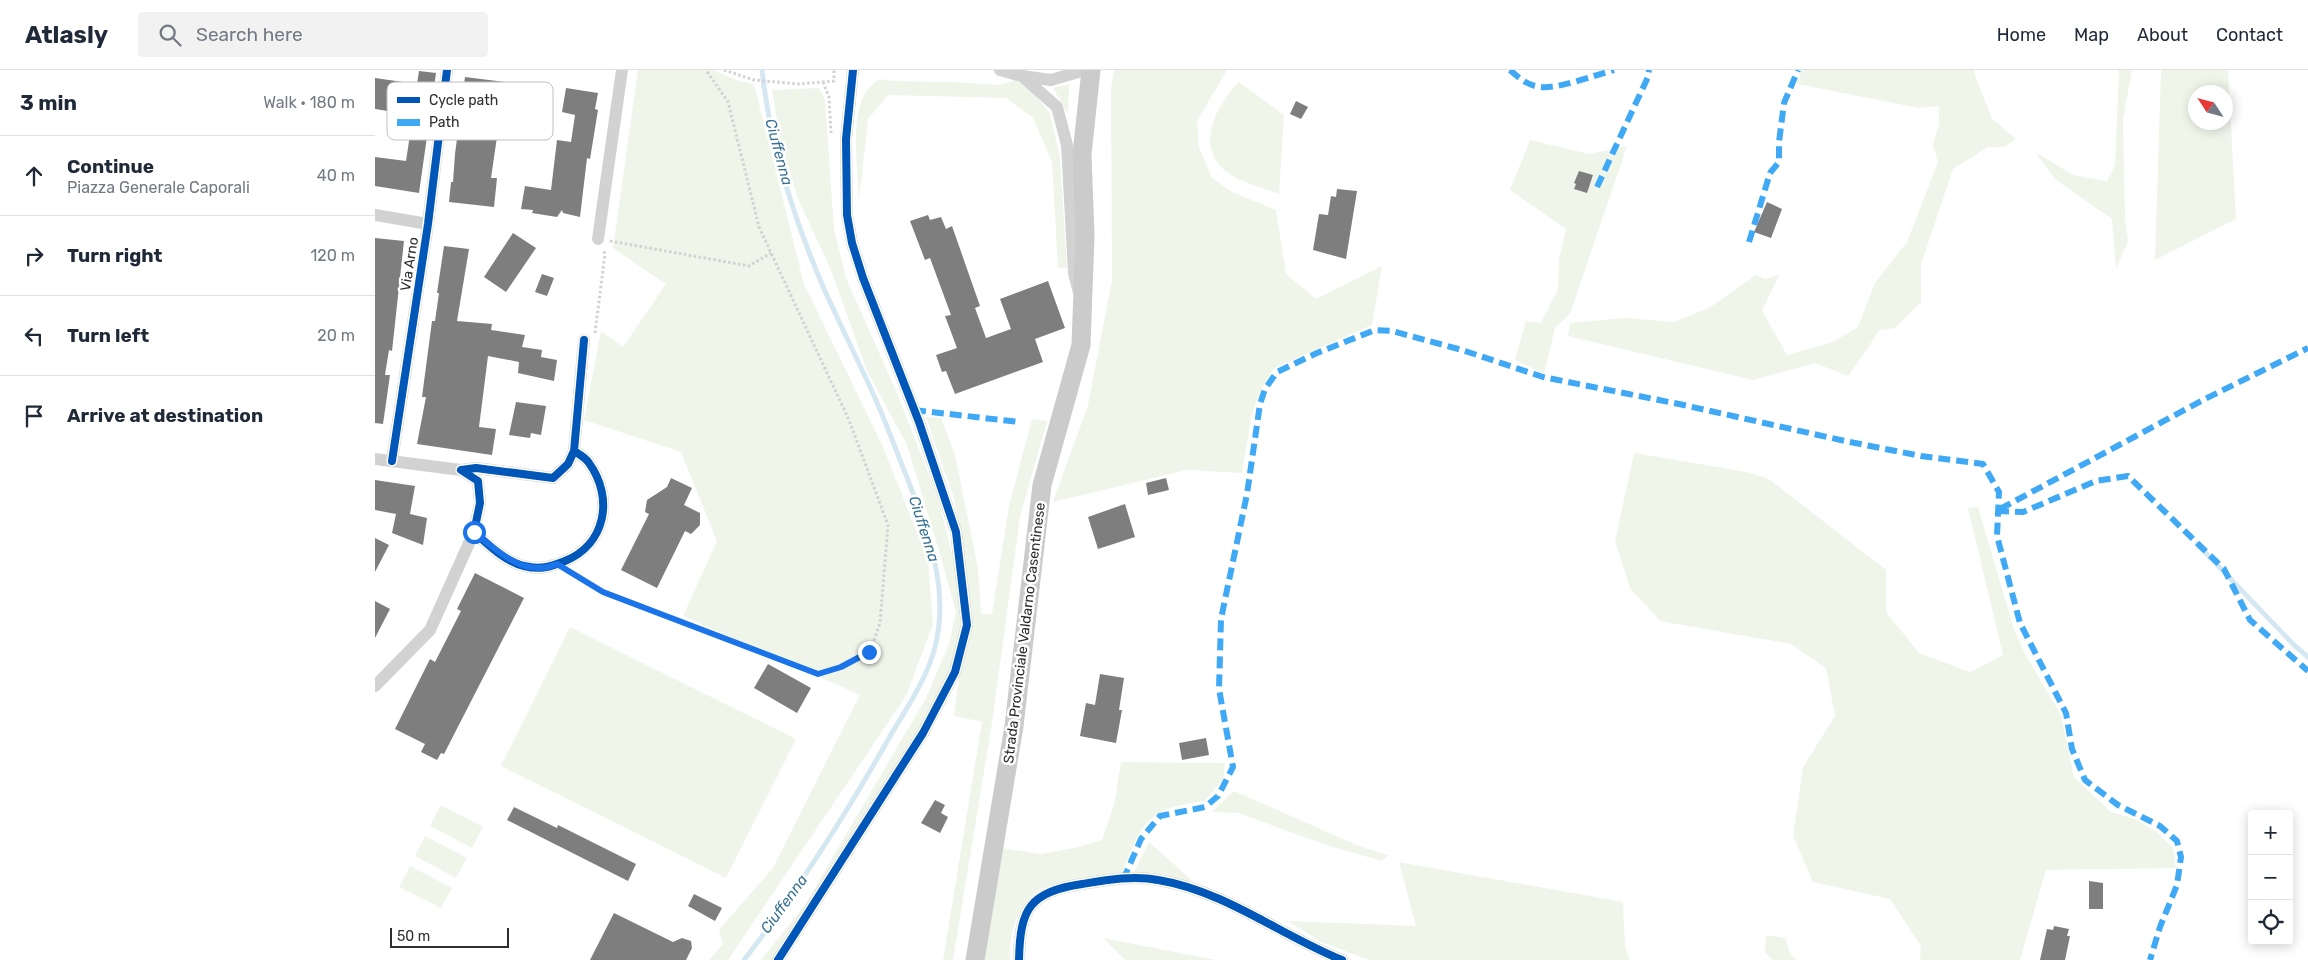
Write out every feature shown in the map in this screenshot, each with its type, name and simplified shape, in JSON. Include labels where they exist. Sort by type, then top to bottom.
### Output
[{"type":"main road","name":"Strada Provinciale Valdarno Casentinese","points":[[975,960],[1014,726],[1042,485],[1081,345],[1085,236],[1082,154],[1091,70]]},
{"type":"street","points":[[598,239],[622,70]]},
{"type":"street","points":[[778,960],[923,733],[955,672],[967,625],[956,532],[919,422],[863,278],[847,215],[846,139],[853,70]]},
{"type":"street","name":"Strada Provinciale Valdarno Casentinese","points":[[1000,70],[1022,76],[1051,80],[1085,70]]},
{"type":"street","name":"Strada Provinciale Valdarno Casentinese","points":[[1022,76],[1057,107],[1067,145],[1074,273],[1083,308]]},
{"type":"street","name":"Via Arno","points":[[391,461],[428,224],[438,140]]},
{"type":"street","points":[[375,215],[428,224]]},
{"type":"street","points":[[375,459],[461,470],[477,468],[553,478],[568,464],[574,451],[584,340]]},
{"type":"street","points":[[474,532],[499,553],[523,566],[545,569],[576,557],[596,537],[604,513],[601,486],[588,462],[574,451]]},
{"type":"street","points":[[375,686],[430,630],[474,532],[479,503],[478,481],[461,470]]},
{"type":"street","points":[[1019,960],[1019,938],[1025,914],[1044,893],[1058,888],[1109,880],[1156,879],[1198,890],[1342,960]]},
{"type":"path","points":[[557,564],[603,592],[818,674],[841,667],[869,652],[880,623],[888,525],[849,420],[759,227],[728,102],[707,70]]},
{"type":"path","points":[[725,70],[754,80],[799,84],[834,81],[834,70]]},
{"type":"path","points":[[598,239],[749,266],[771,253]]},
{"type":"path","points":[[584,340],[595,333],[605,254],[598,239]]},
{"type":"shaded area","points":[[638,70],[714,70],[736,80],[754,84],[804,284],[883,447],[928,560],[933,624],[906,696],[728,960],[709,960],[723,944],[719,930],[773,868],[860,695],[683,616],[717,541],[681,452],[584,420],[601,331],[623,347],[666,284],[613,248]]},
{"type":"shaded area","points":[[1114,70],[1227,70],[1197,121],[1199,147],[1212,178],[1232,192],[1276,210],[1286,274],[1316,299],[1382,266],[1372,325],[1274,368],[1261,389],[1252,414],[1242,473],[1187,470],[1053,502],[1088,405],[1112,280],[1111,88]]},
{"type":"shaded area","points":[[1802,70],[1975,70],[1975,75],[1992,119],[2016,139],[2004,147],[1988,147],[1953,169],[1921,264],[1921,302],[1895,328],[1880,330],[1848,376],[1815,363],[1753,380],[1568,336],[1570,323],[1625,318],[1674,322],[1709,308],[1756,275],[1765,279],[1779,275],[1762,311],[1787,355],[1833,342],[1858,327],[1875,283],[1907,242],[1938,162],[1933,145],[1939,124],[1939,106],[1919,108],[1797,84]]},
{"type":"shaded area","points":[[2119,70],[2132,70],[2123,120],[2125,219],[2128,241],[2116,269],[2112,219],[2055,179],[2035,152],[2073,175],[2107,181],[2115,165]]},
{"type":"shaded area","points":[[2161,70],[2228,70],[2229,85],[2188,85],[2188,130],[2231,130],[2236,219],[2155,260]]},
{"type":"shaded area","points":[[879,79],[999,85],[1016,80],[1030,89],[1050,113],[1060,158],[1067,268],[1058,268],[1052,162],[1033,118],[1006,98],[888,95],[868,119],[859,200],[856,149],[857,122],[865,94]]},
{"type":"shaded area","points":[[1239,82],[1284,115],[1279,194],[1238,179],[1220,166],[1213,155],[1210,143],[1215,117],[1222,104]]},
{"type":"shaded area","points":[[1069,84],[1068,114],[1053,88]]},
{"type":"shaded area","points":[[819,88],[825,100],[834,229],[846,278],[896,391],[938,497],[956,569],[962,623],[951,671],[901,761],[773,960],[761,960],[806,903],[926,698],[949,644],[956,612],[907,445],[867,371],[831,270],[798,199],[779,134],[772,90]]},
{"type":"shaded area","points":[[1530,140],[1589,154],[1627,146],[1570,314],[1555,328],[1544,374],[1515,360],[1526,321],[1541,323],[1558,289],[1559,260],[1566,229],[1510,190]]},
{"type":"shaded area","points":[[926,417],[941,418],[955,455],[978,568],[981,614],[992,614],[1009,506],[1032,419],[1047,421],[1020,517],[992,723],[953,960],[943,960],[982,722],[954,716],[959,676],[972,630],[968,581],[954,498]]},
{"type":"shaded area","points":[[1634,453],[1747,472],[1769,479],[1886,570],[1886,612],[1919,653],[1970,672],[2003,655],[1968,508],[1978,507],[2014,629],[2025,654],[2061,715],[2074,777],[2111,812],[2135,819],[2157,832],[2173,848],[2176,868],[2046,870],[2020,960],[1920,960],[1921,946],[1890,899],[1813,882],[1793,836],[1803,767],[1835,716],[1826,668],[1791,644],[1660,621],[1630,588],[1615,541]]},
{"type":"shaded area","points":[[570,627],[796,739],[726,878],[501,766]]},
{"type":"shaded area","points":[[1121,762],[1225,763],[1223,779],[1205,801],[1170,808],[1149,820],[1142,829],[1122,873],[1063,881],[1036,892],[1022,908],[1013,928],[1010,960],[982,960],[1001,848],[1040,854],[1079,847],[1102,840],[1114,805]]},
{"type":"shaded area","points":[[1234,791],[1359,846],[1388,855],[1382,861],[1326,845],[1239,813],[1211,812]]},
{"type":"shaded area","points":[[441,805],[483,827],[472,848],[430,826]]},
{"type":"shaded area","points":[[425,836],[467,858],[456,878],[415,856]]},
{"type":"shaded area","points":[[1149,842],[1197,885],[1133,874]]},
{"type":"shaded area","points":[[1399,862],[1623,902],[1625,946],[1630,960],[1369,960],[1321,942],[1288,921],[1416,926]]},
{"type":"shaded area","points":[[410,866],[452,888],[441,908],[399,887]]},
{"type":"shaded area","points":[[1766,935],[1785,938],[1791,955],[1797,960],[1773,960],[1765,953]]},
{"type":"shaded area","points":[[1103,938],[1216,960],[1125,960]]},
{"type":"building","points":[[419,71],[436,73],[435,82],[417,82]]},
{"type":"building","points":[[465,77],[505,82],[464,82]]},
{"type":"building","points":[[375,78],[403,82],[387,82],[387,111],[375,109]]},
{"type":"building","points":[[566,88],[598,93],[595,109],[598,110],[590,159],[587,158],[580,217],[563,213],[562,210],[557,217],[532,213],[533,210],[521,209],[525,186],[551,190],[557,140],[571,142],[575,115],[562,112]]},
{"type":"building","points":[[1296,101],[1308,107],[1301,119],[1290,114]]},
{"type":"building","points":[[409,140],[427,140],[419,193],[375,186],[375,157],[406,161]]},
{"type":"building","points":[[457,140],[497,140],[491,178],[497,178],[494,207],[449,202]]},
{"type":"building","points":[[1579,171],[1593,175],[1587,193],[1574,189],[1576,184],[1574,183]]},
{"type":"building","points":[[1337,189],[1357,191],[1346,259],[1313,250],[1319,214],[1328,215],[1331,196],[1336,197]]},
{"type":"building","points":[[1767,202],[1782,209],[1771,238],[1754,232]]},
{"type":"building","points":[[928,215],[930,220],[941,217],[946,229],[952,226],[980,306],[975,308],[986,338],[1011,329],[1000,299],[1048,281],[1065,328],[1035,339],[1043,362],[955,394],[946,371],[942,372],[936,355],[957,348],[945,316],[951,315],[930,258],[925,260],[910,221]]},
{"type":"building","points":[[513,233],[536,248],[506,292],[484,277]]},
{"type":"building","points":[[375,238],[404,241],[392,351],[389,350],[385,375],[390,375],[383,424],[375,423]]},
{"type":"building","points":[[444,246],[469,249],[457,321],[492,324],[491,330],[525,335],[522,347],[542,350],[541,357],[557,360],[554,381],[518,373],[519,362],[488,356],[479,427],[496,429],[492,455],[417,444],[426,397],[422,397],[432,321],[435,321]]},
{"type":"building","points":[[542,274],[554,278],[547,296],[535,292]]},
{"type":"building","points":[[516,402],[546,406],[541,435],[531,433],[530,438],[509,435]]},
{"type":"building","points":[[671,478],[692,488],[684,505],[700,513],[700,525],[691,534],[685,531],[657,588],[621,570],[649,514],[645,512],[647,500],[667,487]]},
{"type":"building","points":[[1166,478],[1169,490],[1148,495],[1146,483]]},
{"type":"building","points":[[375,480],[415,486],[410,514],[427,518],[423,545],[392,533],[396,514],[375,510]]},
{"type":"building","points":[[1125,504],[1135,537],[1098,549],[1088,517]]},
{"type":"building","points":[[375,538],[389,545],[375,572]]},
{"type":"building","points":[[475,573],[524,598],[444,754],[441,753],[437,760],[421,752],[425,744],[395,729],[430,659],[435,662],[461,611],[457,609]]},
{"type":"building","points":[[375,601],[390,609],[375,638]]},
{"type":"building","points":[[768,664],[811,688],[797,713],[754,688]]},
{"type":"building","points":[[1100,674],[1124,678],[1119,710],[1122,710],[1116,743],[1080,736],[1086,703],[1095,705]]},
{"type":"building","points":[[1206,738],[1209,755],[1182,760],[1179,743]]},
{"type":"building","points":[[935,800],[945,805],[941,813],[948,817],[940,833],[921,823]]},
{"type":"building","points":[[514,807],[557,828],[558,825],[636,864],[628,881],[507,820]]},
{"type":"building","points":[[2089,881],[2103,883],[2103,909],[2089,909]]},
{"type":"building","points":[[694,894],[722,908],[715,921],[688,906]]},
{"type":"building","points":[[614,913],[673,942],[682,938],[691,941],[692,948],[686,960],[590,960]]},
{"type":"building","points":[[2054,926],[2069,929],[2067,936],[2070,936],[2065,960],[2040,960],[2047,929],[2053,930]]},
{"type":"waterway","name":"Ciuffenna","points":[[744,960],[820,852],[915,694],[927,671],[935,647],[939,626],[940,604],[935,562],[916,500],[879,408],[814,265],[794,211],[771,126],[762,70]]},
{"type":"waterway","points":[[2197,544],[2294,645],[2308,657]]},
{"type":"marked path","points":[[1510,70],[1520,79],[1541,87],[1567,84],[1614,70]]},
{"type":"marked path","points":[[1597,187],[1648,77],[1649,70]]},
{"type":"marked path","points":[[1749,242],[1770,173],[1779,162],[1779,142],[1784,103],[1798,70]]},
{"type":"marked path","points":[[1123,880],[1141,839],[1160,816],[1205,807],[1218,796],[1233,767],[1219,689],[1221,619],[1247,494],[1260,404],[1265,389],[1277,372],[1317,353],[1375,330],[1392,331],[1462,350],[1543,377],[1679,404],[1845,441],[1921,456],[1983,464],[1999,492],[1997,536],[2020,623],[2066,713],[2072,749],[2085,780],[2118,805],[2160,826],[2177,841],[2181,857],[2177,885],[2160,927],[2150,960]]},
{"type":"marked path","points":[[2000,509],[2205,399],[2308,348]]},
{"type":"marked path","points":[[914,410],[1019,422]]},
{"type":"marked path","points":[[1997,511],[2023,512],[2096,481],[2128,476],[2224,569],[2250,620],[2308,671]]},
{"type":"cycle path","points":[[446,82],[447,70]]},
{"type":"cycle path","points":[[778,960],[923,733],[955,672],[967,625],[956,532],[919,422],[863,278],[852,243],[847,215],[846,139],[853,70]]},
{"type":"cycle path","points":[[392,461],[428,224],[438,140]]},
{"type":"cycle path","points":[[574,451],[588,461],[597,477],[602,491],[603,505],[602,519],[597,532],[590,543],[579,553],[565,561],[550,566],[530,567],[510,561],[474,532],[480,503],[478,481],[461,470],[476,468],[553,478],[568,464],[574,451],[584,340]]},
{"type":"cycle path","points":[[1019,960],[1022,927],[1031,906],[1039,898],[1064,887],[1130,878],[1158,880],[1206,894],[1342,960]]},
{"type":"route","points":[[474,532],[499,553],[523,566],[545,569],[557,564],[603,592],[818,674],[841,667],[869,652]]}]
